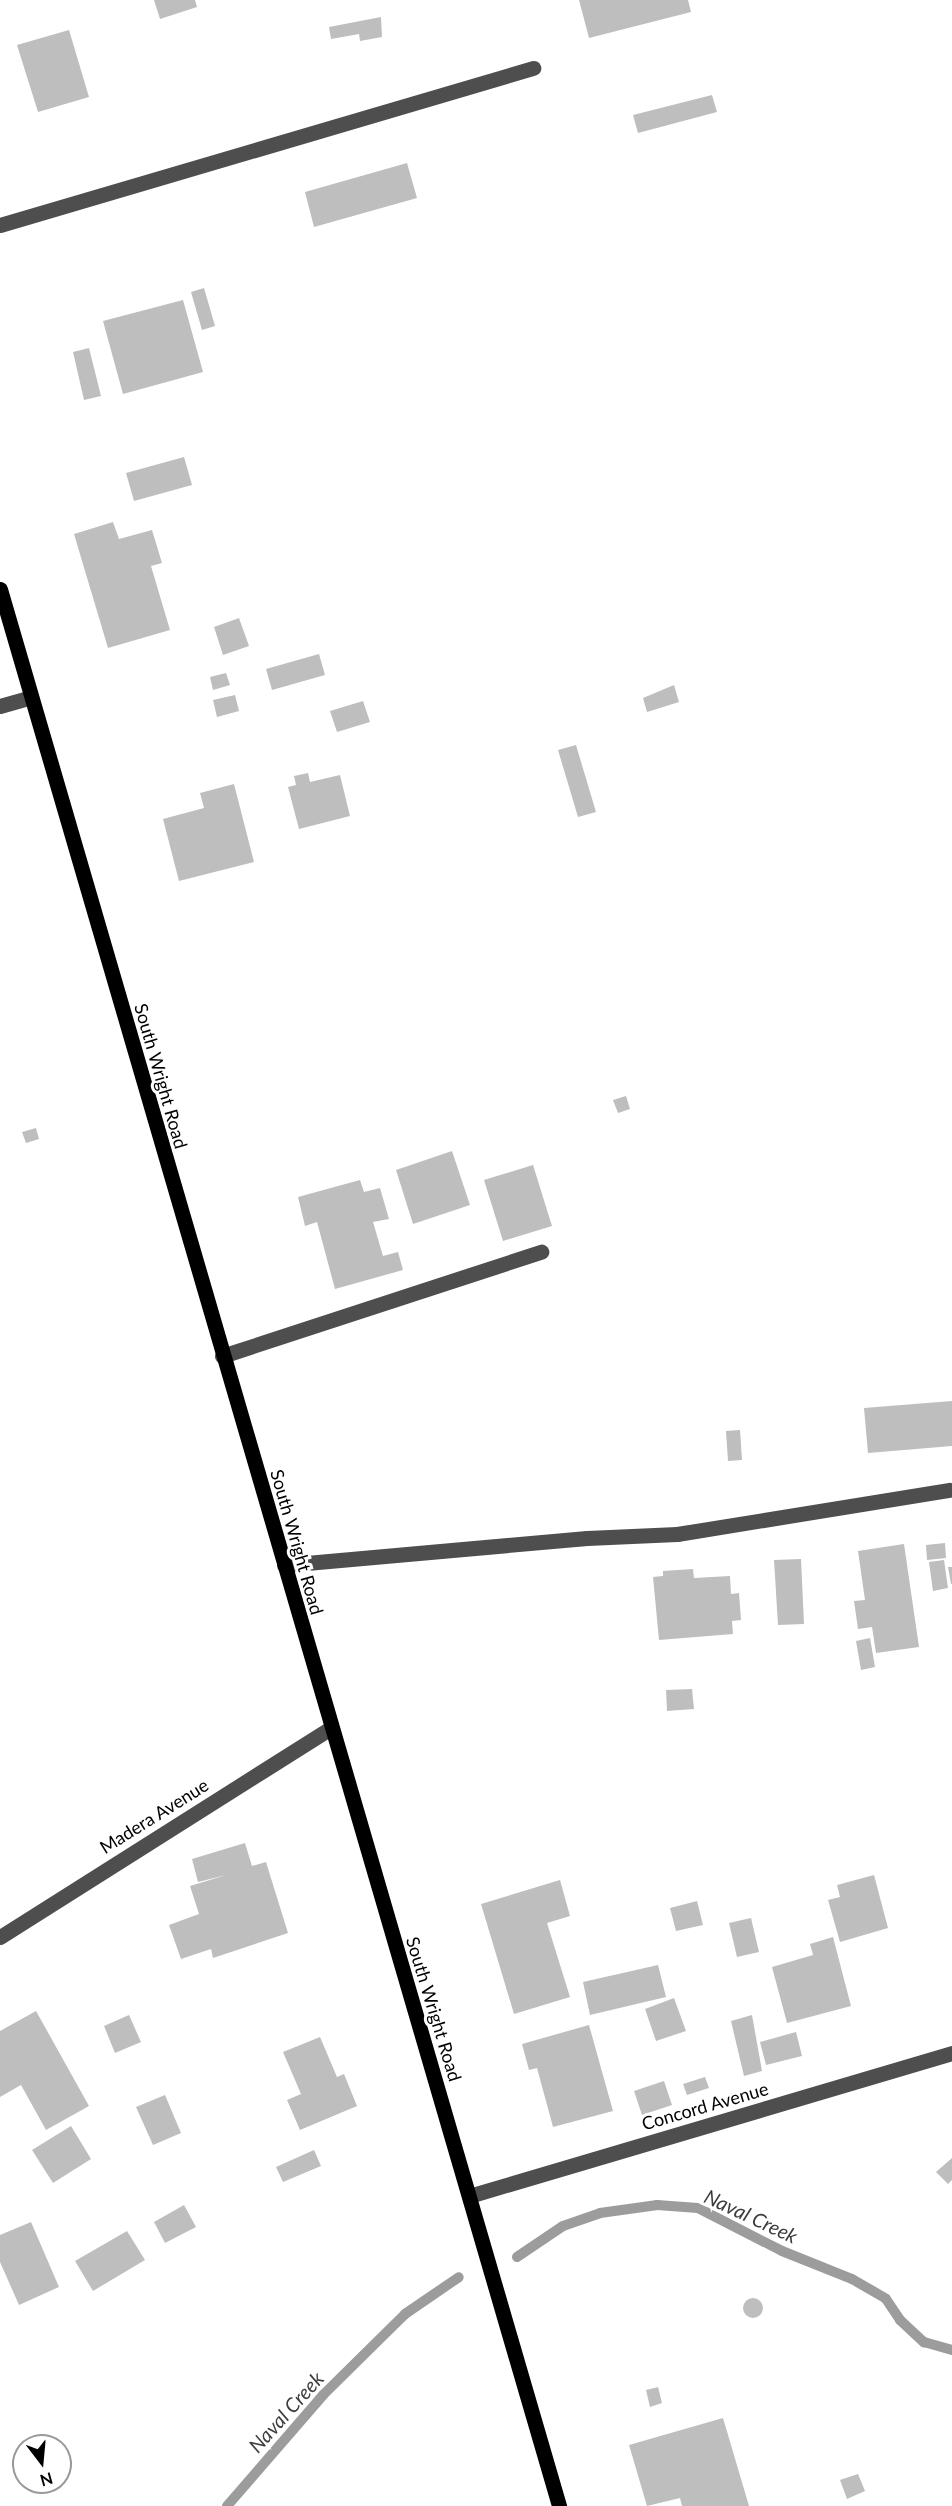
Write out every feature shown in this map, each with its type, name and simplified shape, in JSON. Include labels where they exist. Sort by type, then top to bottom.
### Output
[{"type":"main road","name":"South Wright Road","points":[[0,589],[330,1728],[559,2506]]},
{"type":"street","points":[[0,225],[533,68]]},
{"type":"street","points":[[0,706],[31,697]]},
{"type":"street","points":[[222,1356],[541,1252]]},
{"type":"street","points":[[284,1565],[587,1538],[677,1534],[949,1490]]},
{"type":"street","name":"Madera Avenue","points":[[0,1937],[330,1728]]},
{"type":"street","name":"Concord Avenue","points":[[469,2196],[952,2053]]},
{"type":"building","points":[[154,0],[195,0],[197,7],[160,19]]},
{"type":"building","points":[[579,0],[688,0],[691,12],[589,38]]},
{"type":"building","points":[[381,17],[382,37],[360,41],[359,34],[331,39],[329,27]]},
{"type":"building","points":[[69,30],[89,97],[38,112],[17,45]]},
{"type":"building","points":[[712,95],[717,112],[638,133],[633,115]]},
{"type":"building","points":[[407,163],[417,198],[314,227],[305,192]]},
{"type":"building","points":[[204,288],[215,326],[202,330],[191,292]]},
{"type":"building","points":[[183,300],[203,372],[123,394],[103,321]]},
{"type":"building","points":[[89,348],[101,396],[84,400],[73,352]]},
{"type":"building","points":[[184,457],[192,485],[134,501],[126,473]]},
{"type":"building","points":[[113,522],[119,539],[152,530],[162,563],[151,566],[170,630],[108,648],[74,534]]},
{"type":"building","points":[[239,618],[249,646],[223,655],[214,627]]},
{"type":"building","points":[[319,654],[325,675],[272,690],[266,669]]},
{"type":"building","points":[[226,673],[230,685],[213,690],[210,677]]},
{"type":"building","points":[[674,685],[679,702],[647,712],[643,698]]},
{"type":"building","points":[[235,695],[239,711],[217,717],[213,700]]},
{"type":"building","points":[[363,701],[370,722],[337,732],[330,711]]},
{"type":"building","points":[[576,745],[596,812],[578,817],[558,750]]},
{"type":"building","points":[[308,773],[310,782],[340,775],[350,816],[299,829],[288,787],[296,785],[294,776]]},
{"type":"building","points":[[234,784],[254,862],[179,881],[163,819],[204,808],[200,793]]},
{"type":"building","points":[[626,1096],[630,1109],[618,1113],[613,1100]]},
{"type":"building","points":[[36,1128],[39,1139],[26,1143],[22,1132]]},
{"type":"building","points":[[452,1151],[470,1205],[413,1224],[396,1170]]},
{"type":"building","points":[[533,1165],[552,1226],[503,1241],[484,1180]]},
{"type":"building","points":[[360,1180],[364,1192],[380,1188],[389,1219],[373,1222],[383,1256],[398,1252],[403,1270],[335,1289],[317,1222],[305,1226],[298,1197]]},
{"type":"building","points":[[952,1401],[952,1446],[868,1453],[864,1408]]},
{"type":"building","points":[[740,1430],[742,1460],[728,1461],[726,1431]]},
{"type":"building","points":[[945,1543],[946,1558],[927,1560],[926,1545]]},
{"type":"building","points":[[904,1544],[919,1647],[876,1653],[872,1627],[858,1629],[854,1601],[865,1600],[858,1551]]},
{"type":"building","points":[[801,1559],[804,1624],[778,1625],[774,1560]]},
{"type":"building","points":[[944,1560],[948,1588],[933,1591],[929,1562]]},
{"type":"building","points":[[948,1567],[952,1567],[952,1584],[951,1584]]},
{"type":"building","points":[[693,1569],[694,1578],[730,1576],[731,1594],[739,1593],[741,1620],[732,1621],[733,1634],[659,1640],[653,1577],[663,1576],[663,1571]]},
{"type":"building","points":[[870,1638],[875,1667],[861,1670],[856,1641]]},
{"type":"building","points":[[692,1689],[694,1709],[667,1711],[666,1690]]},
{"type":"building","points":[[245,1843],[252,1866],[266,1862],[288,1933],[213,1958],[211,1949],[181,1959],[169,1925],[199,1914],[190,1886],[226,1875],[198,1882],[192,1859]]},
{"type":"building","points":[[874,1875],[888,1928],[840,1942],[828,1900],[840,1897],[837,1885]]},
{"type":"building","points":[[560,1880],[570,1916],[547,1923],[570,1997],[514,2014],[481,1904]]},
{"type":"building","points":[[697,1901],[703,1925],[676,1931],[670,1908]]},
{"type":"building","points":[[751,1918],[759,1952],[737,1957],[729,1923]]},
{"type":"building","points":[[833,1937],[851,2006],[787,2023],[772,1967],[813,1955],[810,1944]]},
{"type":"building","points":[[658,1965],[666,1997],[590,2015],[583,1982]]},
{"type":"building","points":[[674,1998],[686,2031],[656,2041],[645,2009]]},
{"type":"building","points":[[36,2011],[89,2106],[46,2130],[21,2085],[0,2097],[0,2031]]},
{"type":"building","points":[[129,2015],[141,2042],[115,2053],[104,2026]]},
{"type":"building","points":[[752,2015],[762,2071],[744,2076],[731,2021]]},
{"type":"building","points":[[589,2025],[613,2111],[553,2127],[537,2068],[529,2070],[522,2044]]},
{"type":"building","points":[[796,2032],[802,2056],[766,2065],[760,2042]]},
{"type":"building","points":[[320,2037],[337,2077],[344,2074],[357,2106],[300,2130],[287,2100],[301,2094],[283,2052]]},
{"type":"building","points":[[705,2077],[709,2088],[687,2095],[683,2084]]},
{"type":"building","points":[[664,2081],[672,2105],[642,2115],[634,2091]]},
{"type":"building","points":[[165,2095],[181,2133],[153,2145],[136,2107]]},
{"type":"building","points":[[71,2126],[91,2159],[53,2183],[32,2150]]},
{"type":"building","points":[[314,2150],[321,2166],[283,2182],[276,2167]]},
{"type":"building","points":[[952,2158],[952,2180],[948,2184],[936,2172]]},
{"type":"building","points":[[184,2205],[196,2227],[165,2243],[154,2222]]},
{"type":"building","points":[[31,2222],[59,2287],[19,2305],[0,2262],[0,2235]]},
{"type":"building","points":[[127,2231],[145,2260],[93,2291],[75,2261]]},
{"type":"building","points":[[753,2298],[760,2301],[763,2308],[760,2315],[753,2318],[746,2315],[743,2308],[746,2301]]},
{"type":"building","points":[[658,2387],[662,2403],[650,2407],[646,2390]]},
{"type":"building","points":[[723,2418],[749,2506],[682,2506],[680,2498],[647,2506],[629,2445]]},
{"type":"building","points":[[858,2474],[865,2491],[847,2499],[840,2480]]},
{"type":"waterway","name":"Naval Creek","points":[[517,2257],[563,2226],[600,2213],[657,2205],[698,2208],[782,2251],[852,2279],[886,2299],[900,2320],[924,2342],[952,2350]]},
{"type":"waterway","name":"Naval Creek","points":[[227,2506],[323,2395],[405,2314],[459,2277]]}]
